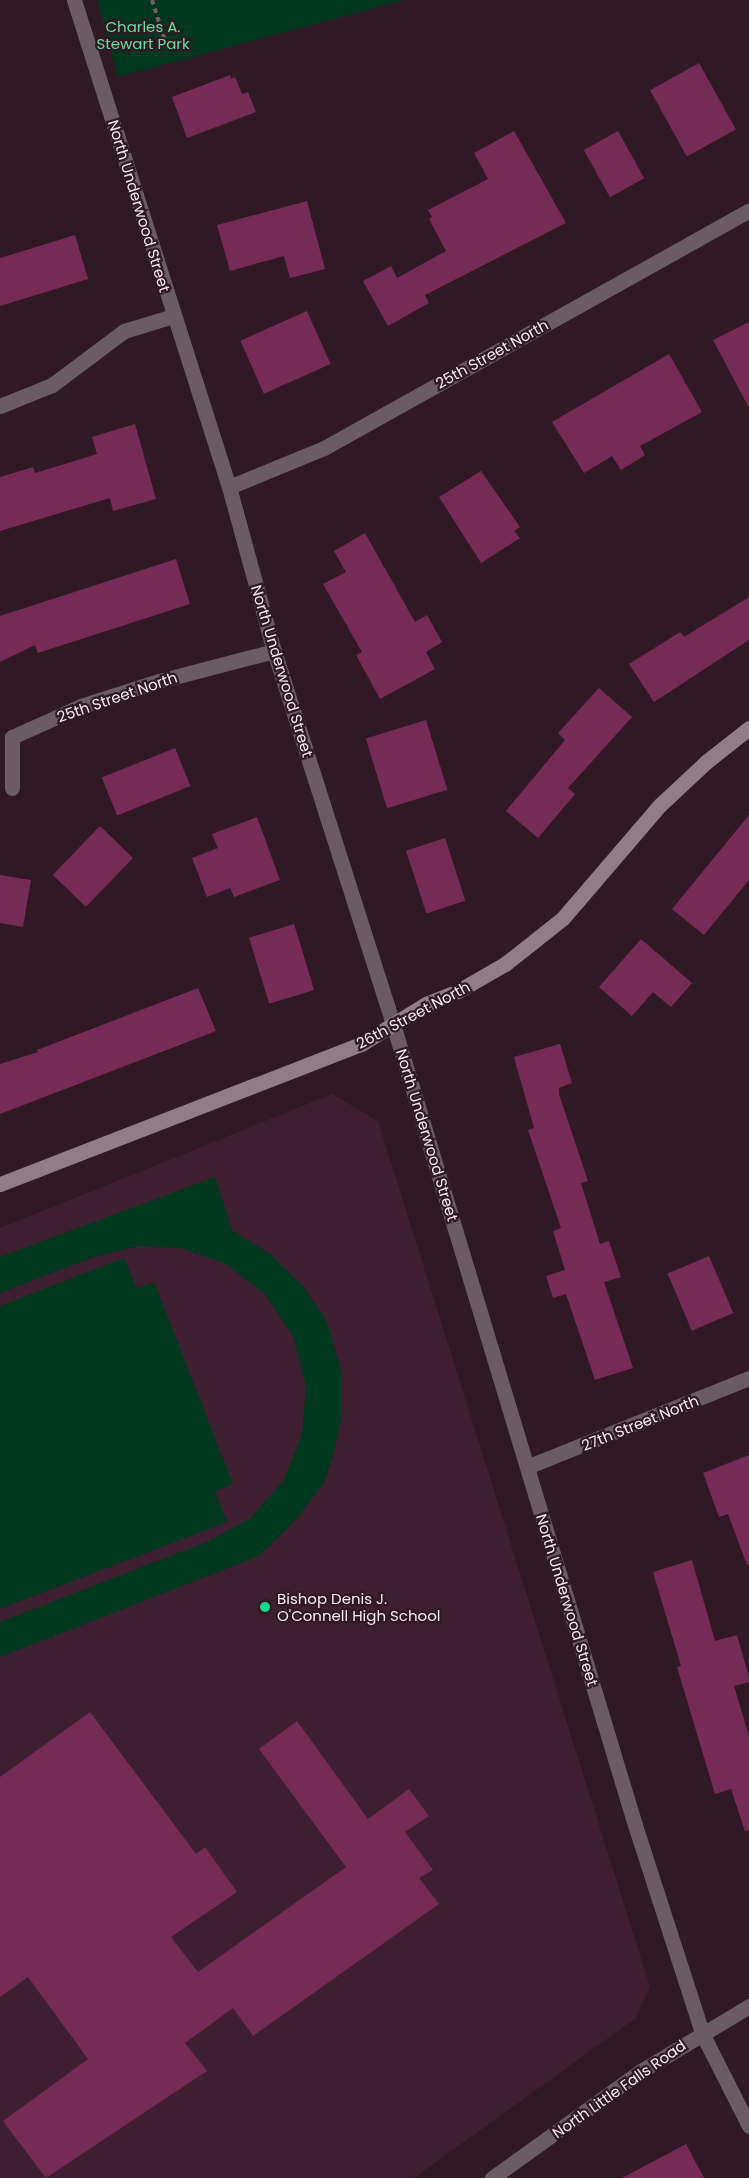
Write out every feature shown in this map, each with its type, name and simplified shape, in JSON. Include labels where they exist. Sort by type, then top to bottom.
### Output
[{"type":"street","name":"North Underwood Street","points":[[74,0],[173,316],[230,487],[274,651],[367,949],[393,1024],[529,1466],[635,1825],[702,2032],[749,2126]]},
{"type":"street","name":"25th Street North","points":[[230,487],[324,448],[749,210]]},
{"type":"street","points":[[0,406],[52,385],[124,331],[173,316]]},
{"type":"street","name":"25th Street North","points":[[12,788],[12,737],[81,706],[159,681],[274,651]]},
{"type":"street","name":"26th Street North","points":[[0,1184],[361,1044],[426,1004],[458,991],[491,972],[547,933],[586,895],[667,797],[749,728]]},
{"type":"street","name":"27th Street North","points":[[529,1466],[749,1378]]},
{"type":"street","name":"North Little Falls Road","points":[[492,2178],[641,2071],[702,2032],[749,2006]]},
{"type":"path","points":[[152,0],[165,41]]},
{"type":"shaded area","name":"Bishop Denis J. O'Connell High School","points":[[332,1094],[378,1121],[650,1987],[636,2018],[414,2178],[0,2178],[0,1228]]},
{"type":"green space","name":"Charles A. Stewart Park","points":[[97,0],[405,0],[118,77]]},
{"type":"green space","points":[[215,1177],[232,1230],[271,1255],[303,1286],[326,1320],[341,1370],[341,1419],[334,1453],[324,1483],[292,1524],[259,1556],[0,1657],[0,1622],[209,1541],[251,1518],[284,1480],[302,1435],[306,1385],[293,1336],[264,1293],[224,1263],[181,1248],[138,1246],[94,1257],[0,1293],[0,1257]]},
{"type":"green space","points":[[124,1258],[137,1289],[154,1282],[233,1484],[215,1491],[227,1522],[0,1609],[0,1306]]},
{"type":"building","points":[[699,63],[736,129],[687,157],[650,90]]},
{"type":"building","points":[[230,75],[231,79],[235,77],[242,94],[248,92],[256,112],[187,138],[172,97]]},
{"type":"building","points":[[514,131],[566,223],[425,295],[429,303],[388,326],[363,281],[391,266],[397,278],[446,251],[429,219],[432,217],[428,210],[488,179],[474,153]]},
{"type":"building","points":[[618,131],[644,178],[610,197],[584,150]]},
{"type":"building","points":[[307,201],[325,269],[290,278],[284,256],[230,271],[217,225]]},
{"type":"building","points":[[75,235],[88,279],[0,306],[0,258]]},
{"type":"building","points":[[307,311],[331,364],[264,394],[240,341]]},
{"type":"building","points":[[749,322],[749,408],[713,340]]},
{"type":"building","points":[[669,354],[702,412],[640,446],[645,455],[621,470],[612,456],[584,473],[552,422]]},
{"type":"building","points":[[135,424],[156,499],[113,511],[110,498],[0,531],[0,477],[33,467],[35,473],[97,454],[92,437]]},
{"type":"building","points":[[481,471],[520,527],[514,531],[520,538],[481,563],[439,497]]},
{"type":"building","points":[[365,533],[415,622],[427,615],[442,642],[426,652],[435,669],[380,699],[356,655],[362,652],[323,584],[346,572],[334,551]]},
{"type":"building","points":[[176,559],[190,604],[38,653],[35,645],[0,662],[0,616]]},
{"type":"building","points":[[749,597],[749,640],[654,702],[629,664],[680,632],[684,637]]},
{"type":"building","points":[[599,688],[632,717],[568,788],[575,794],[538,838],[506,811],[565,740],[558,733]]},
{"type":"building","points":[[426,720],[447,790],[387,808],[366,738]]},
{"type":"building","points":[[175,748],[190,786],[117,816],[102,778]]},
{"type":"building","points":[[749,815],[749,880],[704,935],[672,909]]},
{"type":"building","points":[[257,817],[280,880],[234,897],[230,888],[207,897],[192,858],[218,848],[212,834]]},
{"type":"building","points":[[100,826],[133,858],[86,907],[53,875]]},
{"type":"building","points":[[445,838],[465,901],[426,913],[406,851]]},
{"type":"building","points":[[0,875],[31,880],[23,927],[0,923]]},
{"type":"building","points":[[294,924],[314,990],[269,1004],[249,938]]},
{"type":"building","points":[[641,939],[692,983],[671,1007],[653,992],[632,1016],[599,987]]},
{"type":"building","points":[[198,988],[216,1031],[0,1114],[0,1064],[38,1052],[37,1050]]},
{"type":"building","points":[[560,1044],[572,1083],[559,1088],[559,1094],[588,1181],[581,1183],[600,1244],[609,1241],[621,1277],[604,1282],[633,1368],[595,1380],[566,1294],[553,1298],[546,1276],[565,1270],[553,1231],[561,1228],[528,1130],[534,1128],[514,1057]]},
{"type":"building","points":[[709,1256],[733,1313],[692,1331],[668,1274]]},
{"type":"building","points":[[749,1455],[749,1564],[747,1565],[728,1514],[719,1517],[703,1473]]},
{"type":"building","points":[[692,1560],[715,1641],[737,1635],[749,1677],[749,1682],[734,1686],[749,1736],[749,1830],[745,1831],[731,1789],[715,1794],[677,1667],[681,1666],[653,1572]]},
{"type":"building","points":[[90,1712],[196,1854],[205,1847],[237,1892],[171,1937],[198,1972],[346,1867],[259,1749],[297,1721],[368,1819],[409,1789],[429,1816],[405,1832],[433,1870],[419,1878],[439,1904],[253,2036],[233,2008],[185,2043],[207,2071],[46,2178],[3,2121],[88,2059],[28,1977],[0,1997],[0,1777]]},
{"type":"building","points":[[686,2144],[704,2178],[622,2178]]},
{"type":"place","name":"Bishop Denis J. O'Connell High School","points":[[265,1607]]}]
